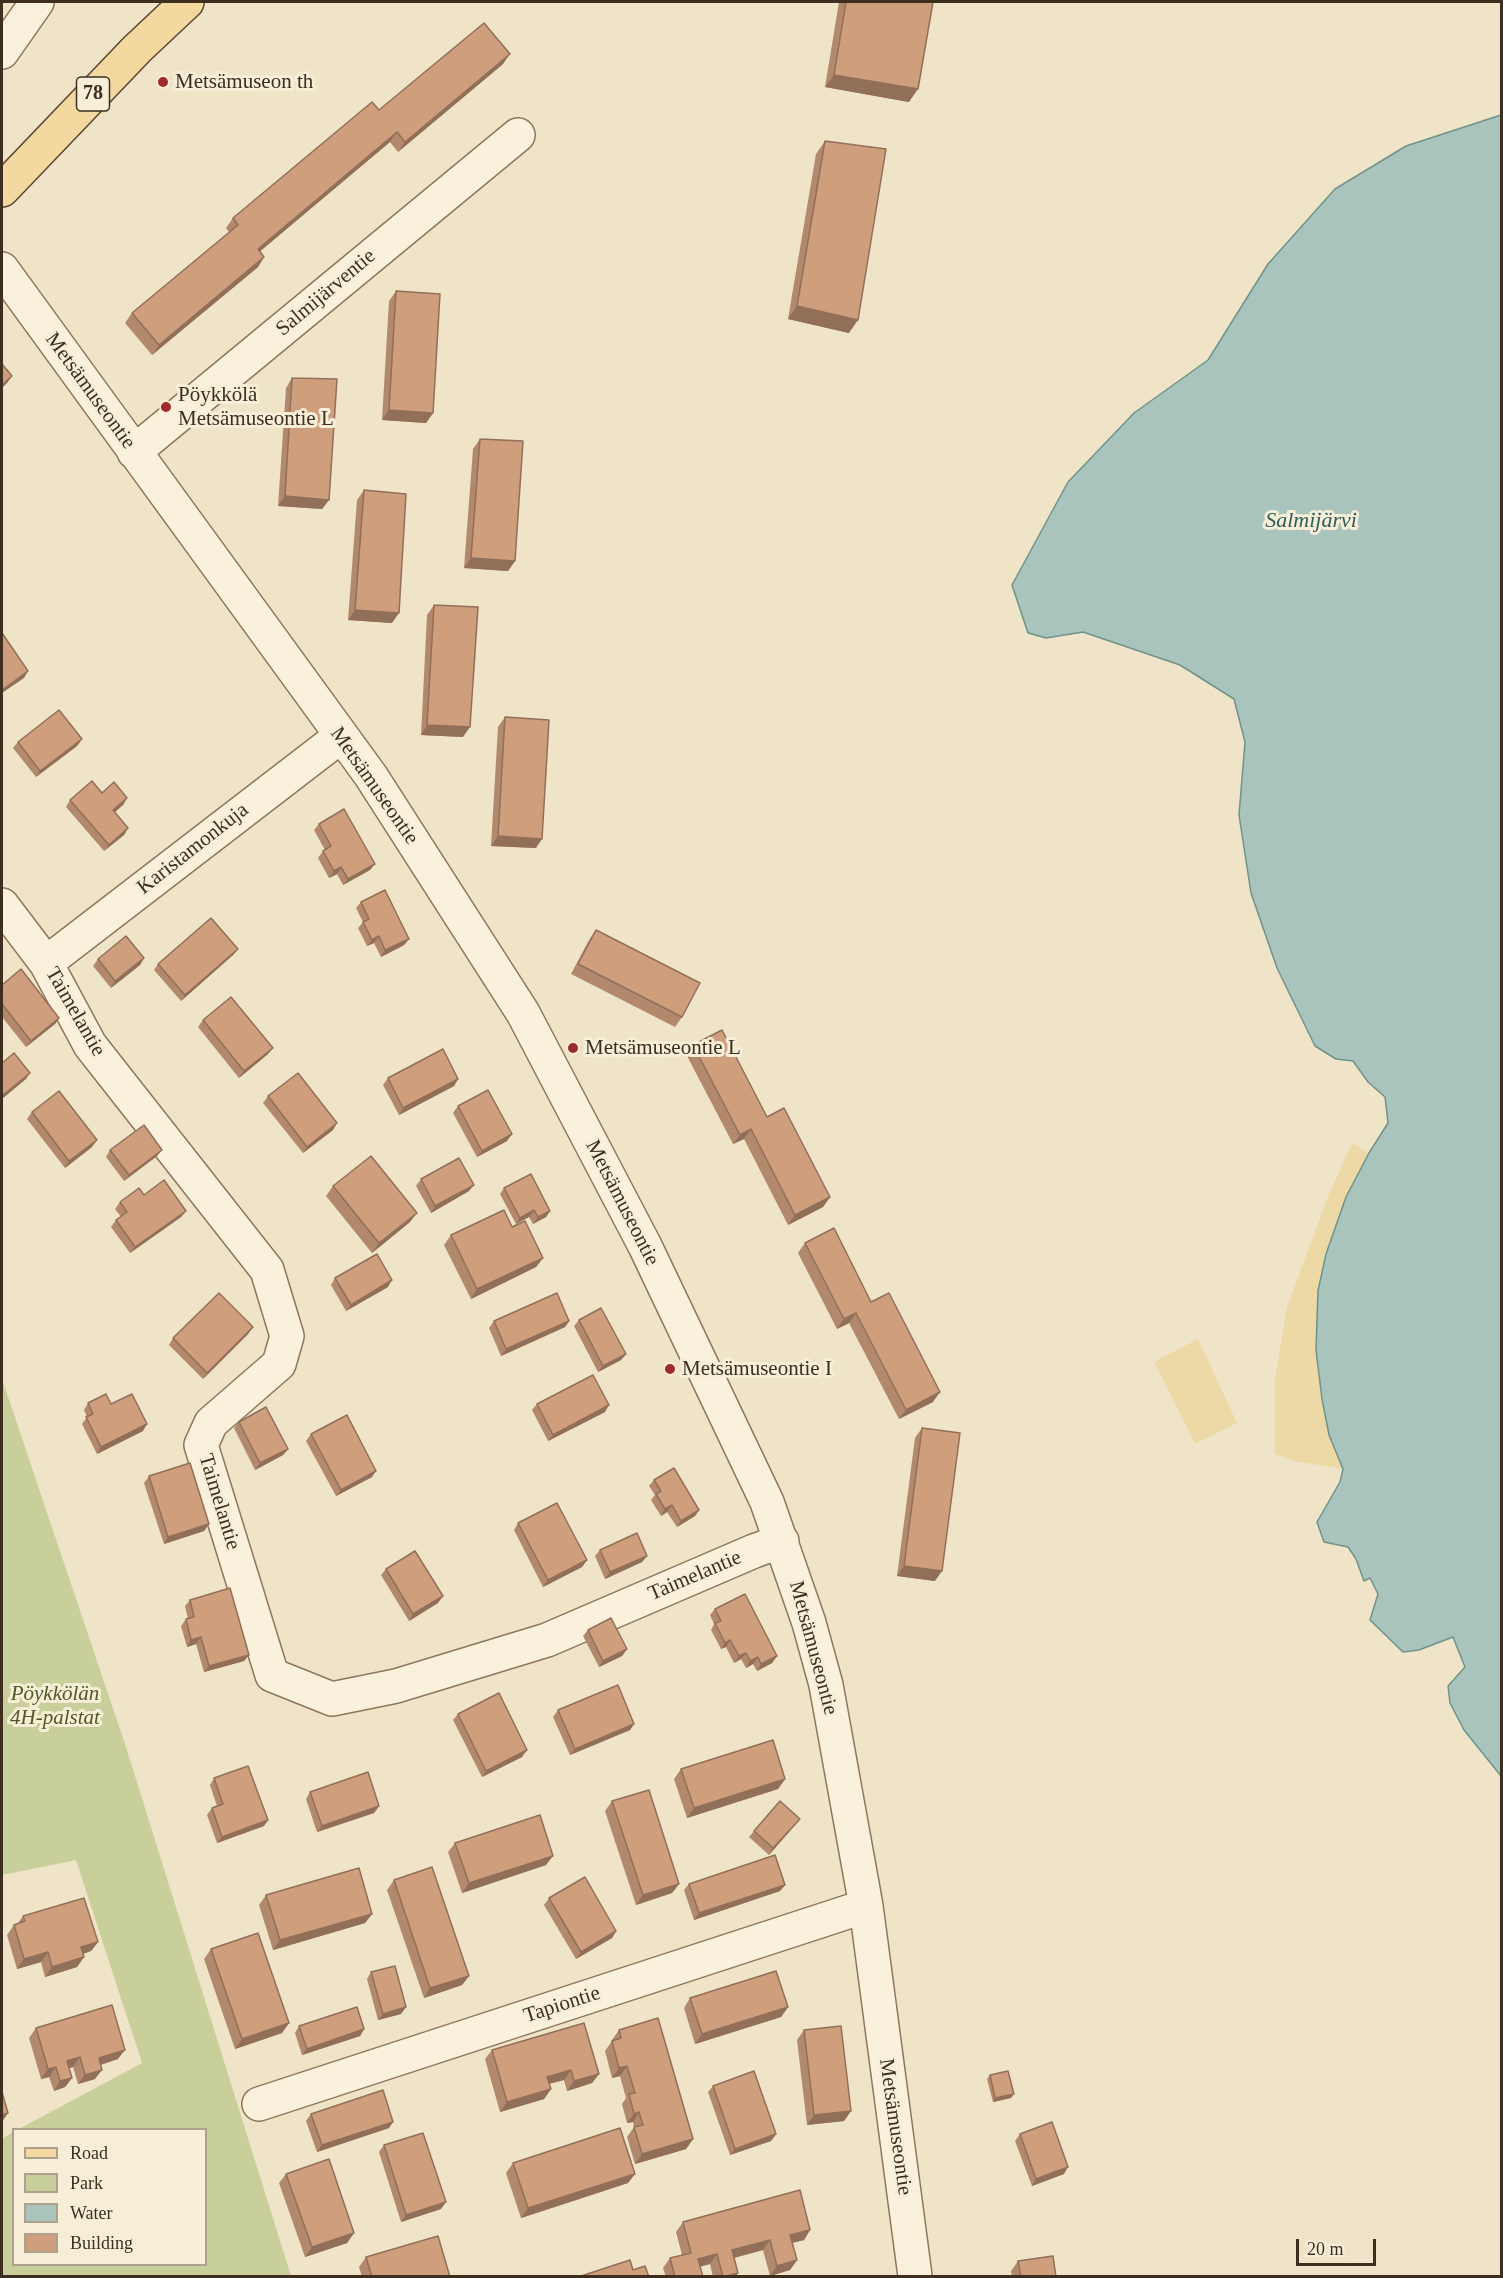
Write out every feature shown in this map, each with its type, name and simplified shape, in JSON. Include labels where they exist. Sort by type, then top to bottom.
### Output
[{"type":"main road","name":"78","points":[[2,190],[137,49],[187,2]]},
{"type":"street","points":[[2,52],[37,2]]},
{"type":"street","name":"Salmijärventie","points":[[134,452],[518,135]]},
{"type":"street","name":"Metsämuseontie","points":[[2,269],[371,776],[523,1012],[645,1246],[767,1502],[809,1623],[826,1686],[866,1906],[915,2277]]},
{"type":"street","name":"Karistamonkuja","points":[[46,963],[341,736]]},
{"type":"street","name":"Taimelantie","points":[[2,905],[46,963],[90,1045],[267,1270],[287,1336],[279,1364],[211,1423],[201,1445],[272,1675],[332,1699],[396,1686],[547,1640],[782,1541]]},
{"type":"street","name":"Tapiontie","points":[[259,2104],[866,1906]]},
{"type":"green space","name":"Pöykkölän 4H-palstat","points":[[2,1379],[126,1747],[291,2276],[2,2276],[2,2139],[12,2133],[12,2266],[207,2266],[207,2128],[21,2128],[142,2063],[76,1860],[2,1875]]},
{"type":"sand","points":[[1352,1143],[1369,1153],[1346,1197],[1326,1254],[1318,1291],[1316,1350],[1329,1435],[1343,1469],[1294,1461],[1275,1454],[1275,1380],[1287,1307],[1329,1194]]},
{"type":"sand","points":[[1198,1339],[1237,1423],[1195,1444],[1154,1362]]},
{"type":"water","name":"Salmijärvi","points":[[1502,115],[1501,1776],[1464,1730],[1450,1703],[1448,1686],[1465,1667],[1453,1637],[1419,1650],[1403,1652],[1370,1620],[1378,1594],[1370,1578],[1364,1581],[1356,1559],[1348,1547],[1324,1542],[1317,1522],[1340,1482],[1343,1469],[1329,1435],[1322,1399],[1316,1350],[1318,1291],[1326,1254],[1346,1197],[1388,1123],[1385,1097],[1368,1082],[1353,1061],[1336,1059],[1315,1046],[1277,968],[1251,893],[1239,815],[1245,742],[1234,699],[1180,665],[1083,632],[1046,638],[1028,633],[1012,585],[1068,482],[1134,413],[1208,360],[1268,264],[1335,189],[1406,146]]},
{"type":"building","points":[[846,2],[933,2],[918,89],[834,75]]},
{"type":"building","points":[[484,23],[510,54],[405,142],[397,132],[258,249],[264,257],[159,345],[132,313],[238,225],[233,218],[372,102],[379,110]]},
{"type":"building","points":[[825,141],[886,149],[858,320],[797,306]]},
{"type":"building","points":[[396,291],[440,294],[433,413],[389,410]]},
{"type":"building","points":[[2,364],[12,376],[2,385]]},
{"type":"building","points":[[292,378],[337,379],[329,500],[285,496]]},
{"type":"building","points":[[480,439],[523,441],[515,561],[471,558]]},
{"type":"building","points":[[364,490],[406,494],[399,613],[355,610]]},
{"type":"building","points":[[434,605],[478,607],[470,727],[427,725]]},
{"type":"building","points":[[2,633],[28,671],[2,690]]},
{"type":"building","points":[[59,710],[82,739],[40,771],[18,742]]},
{"type":"building","points":[[505,717],[549,720],[542,839],[498,836]]},
{"type":"building","points":[[92,781],[102,793],[114,782],[127,798],[113,810],[128,828],[109,845],[70,800]]},
{"type":"building","points":[[344,809],[375,864],[348,879],[341,867],[334,871],[323,851],[331,846],[319,824]]},
{"type":"building","points":[[385,890],[409,939],[385,950],[379,936],[372,940],[363,922],[369,919],[361,902]]},
{"type":"building","points":[[211,918],[238,949],[185,995],[158,964]]},
{"type":"building","points":[[596,930],[700,983],[682,1017],[578,964]]},
{"type":"building","points":[[126,936],[144,958],[115,981],[98,959]]},
{"type":"building","points":[[21,969],[59,1018],[31,1041],[2,1004],[2,985]]},
{"type":"building","points":[[231,997],[273,1048],[244,1071],[203,1020]]},
{"type":"building","points":[[722,1030],[767,1117],[784,1108],[830,1197],[795,1215],[751,1129],[740,1135],[693,1045]]},
{"type":"building","points":[[443,1049],[458,1079],[403,1108],[388,1078]]},
{"type":"building","points":[[14,1053],[30,1073],[3,1095],[2,1063]]},
{"type":"building","points":[[298,1073],[337,1123],[307,1147],[268,1096]]},
{"type":"building","points":[[488,1090],[512,1134],[482,1151],[458,1106]]},
{"type":"building","points":[[59,1091],[97,1140],[69,1161],[32,1112]]},
{"type":"building","points":[[144,1125],[162,1150],[129,1175],[110,1150]]},
{"type":"building","points":[[371,1156],[417,1213],[379,1243],[333,1186]]},
{"type":"building","points":[[459,1158],[474,1185],[435,1206],[421,1179]]},
{"type":"building","points":[[531,1174],[550,1211],[538,1217],[534,1210],[520,1218],[504,1188]]},
{"type":"building","points":[[164,1180],[186,1211],[135,1247],[116,1220],[127,1212],[120,1202],[139,1188],[144,1195]]},
{"type":"building","points":[[504,1210],[512,1227],[525,1221],[543,1258],[477,1289],[451,1235]]},
{"type":"building","points":[[834,1228],[871,1302],[889,1293],[940,1392],[906,1410],[856,1313],[844,1319],[805,1243]]},
{"type":"building","points":[[377,1254],[392,1280],[351,1305],[335,1278]]},
{"type":"building","points":[[219,1293],[253,1327],[207,1373],[173,1338]]},
{"type":"building","points":[[557,1293],[569,1321],[506,1349],[494,1321]]},
{"type":"building","points":[[601,1308],[626,1354],[603,1366],[579,1320]]},
{"type":"building","points":[[593,1375],[609,1405],[553,1435],[537,1404]]},
{"type":"building","points":[[106,1394],[111,1404],[132,1394],[147,1424],[101,1447],[86,1417],[93,1414],[88,1403]]},
{"type":"building","points":[[266,1407],[288,1449],[260,1463],[239,1422]]},
{"type":"building","points":[[347,1415],[376,1471],[341,1490],[311,1434]]},
{"type":"building","points":[[922,1428],[960,1433],[942,1571],[904,1566]]},
{"type":"building","points":[[190,1463],[209,1524],[168,1537],[149,1476]]},
{"type":"building","points":[[674,1468],[699,1510],[681,1521],[672,1505],[665,1509],[656,1494],[661,1491],[654,1480]]},
{"type":"building","points":[[557,1503],[587,1560],[548,1580],[518,1523]]},
{"type":"building","points":[[637,1533],[647,1556],[610,1572],[600,1550]]},
{"type":"building","points":[[415,1551],[443,1596],[413,1614],[386,1569]]},
{"type":"building","points":[[230,1588],[249,1655],[209,1666],[201,1637],[191,1640],[186,1619],[194,1617],[190,1600]]},
{"type":"building","points":[[745,1594],[777,1656],[761,1664],[758,1657],[750,1661],[746,1653],[739,1656],[730,1640],[725,1643],[715,1623],[721,1621],[715,1609]]},
{"type":"building","points":[[611,1618],[627,1649],[603,1661],[588,1630]]},
{"type":"building","points":[[618,1685],[634,1724],[575,1749],[558,1710]]},
{"type":"building","points":[[499,1693],[527,1750],[486,1771],[458,1714]]},
{"type":"building","points":[[773,1740],[785,1779],[694,1808],[681,1769]]},
{"type":"building","points":[[248,1766],[268,1820],[222,1837],[212,1808],[223,1804],[214,1778]]},
{"type":"building","points":[[368,1772],[379,1806],[322,1826],[310,1792]]},
{"type":"building","points":[[649,1790],[679,1884],[643,1895],[612,1801]]},
{"type":"building","points":[[780,1801],[800,1819],[773,1848],[754,1831]]},
{"type":"building","points":[[540,1815],[553,1856],[469,1883],[455,1843]]},
{"type":"building","points":[[775,1855],[785,1885],[699,1913],[689,1884]]},
{"type":"building","points":[[432,1867],[469,1976],[430,1988],[394,1880]]},
{"type":"building","points":[[359,1868],[372,1914],[280,1940],[266,1895]]},
{"type":"building","points":[[585,1877],[616,1931],[581,1952],[549,1898]]},
{"type":"building","points":[[84,1898],[98,1942],[81,1947],[84,1957],[52,1967],[48,1952],[24,1959],[14,1925],[25,1921],[23,1916]]},
{"type":"building","points":[[258,1933],[289,2023],[242,2039],[211,1949]]},
{"type":"building","points":[[395,1966],[406,2007],[383,2014],[371,1972]]},
{"type":"building","points":[[776,1971],[788,2007],[702,2034],[690,1998]]},
{"type":"building","points":[[112,2005],[125,2050],[99,2058],[102,2070],[85,2075],[80,2057],[67,2061],[72,2078],[60,2081],[56,2067],[48,2069],[36,2028]]},
{"type":"building","points":[[357,2007],[364,2029],[307,2049],[299,2026]]},
{"type":"building","points":[[658,2018],[693,2139],[642,2154],[634,2127],[643,2125],[639,2112],[634,2114],[629,2094],[635,2093],[627,2066],[619,2068],[612,2041],[621,2038],[619,2030]]},
{"type":"building","points":[[584,2023],[599,2074],[574,2081],[571,2070],[547,2077],[551,2089],[507,2102],[492,2050]]},
{"type":"building","points":[[841,2026],[851,2111],[814,2115],[804,2030]]},
{"type":"building","points":[[754,2071],[776,2134],[735,2149],[713,2086]]},
{"type":"building","points":[[1008,2071],[1014,2094],[995,2098],[990,2075]]},
{"type":"building","points":[[383,2090],[393,2122],[322,2145],[311,2114]]},
{"type":"building","points":[[2,2092],[8,2113],[2,2115]]},
{"type":"building","points":[[1052,2122],[1068,2167],[1036,2179],[1020,2134]]},
{"type":"building","points":[[620,2128],[635,2174],[528,2208],[513,2163]]},
{"type":"building","points":[[423,2133],[446,2202],[406,2215],[384,2145]]},
{"type":"building","points":[[329,2159],[354,2233],[312,2247],[286,2174]]},
{"type":"building","points":[[800,2190],[810,2230],[790,2235],[797,2260],[777,2266],[770,2240],[732,2250],[738,2273],[723,2277],[717,2254],[698,2259],[703,2277],[675,2277],[670,2258],[691,2253],[683,2222]]},
{"type":"building","points":[[438,2236],[450,2277],[372,2277],[366,2257]]},
{"type":"building","points":[[1053,2256],[1056,2277],[1021,2277],[1018,2261]]},
{"type":"building","points":[[630,2260],[633,2270],[645,2266],[649,2277],[578,2277]]},
{"type":"place","name":"Metsämuseon th","points":[[163,82]]},
{"type":"place","name":"Pöykkölä Metsämuseontie L","points":[[166,407]]},
{"type":"place","name":"Metsämuseontie L","points":[[573,1048]]},
{"type":"place","name":"Metsämuseontie I","points":[[670,1369]]}]
